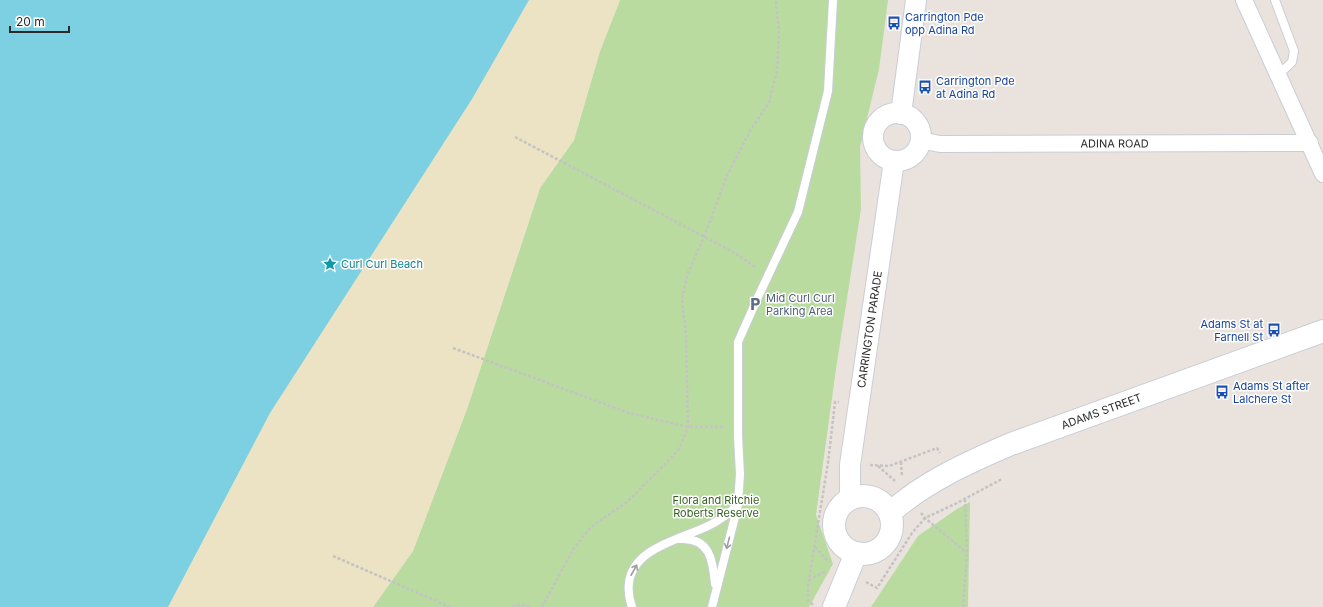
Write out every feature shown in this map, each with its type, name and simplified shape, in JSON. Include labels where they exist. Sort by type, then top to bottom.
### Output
[{"type":"main road","name":"ADAMS STREET","points":[[890,513],[899,505],[951,472],[1011,444],[1323,331]]},
{"type":"main road","points":[[859,496],[869,496],[878,499],[885,505],[890,513],[893,522],[892,531],[888,540],[882,547],[874,552],[865,554],[856,553],[847,549],[840,542],[835,533],[834,523],[836,513],[842,505],[850,499],[859,496]]},
{"type":"main road","points":[[834,607],[856,553]]},
{"type":"street","points":[[901,114],[916,0]]},
{"type":"street","points":[[1244,0],[1323,174]]},
{"type":"street","points":[[892,114],[901,114],[914,120],[918,126],[920,140],[918,148],[914,154],[908,158],[894,161],[879,153],[873,138],[874,130],[878,122],[885,117],[892,114]]},
{"type":"street","name":"ADINA ROAD","points":[[920,140],[940,144],[1310,143]]},
{"type":"street","name":"CARRINGTON PARADE","points":[[850,499],[850,465],[894,161]]},
{"type":"lane","points":[[712,607],[738,505],[740,474],[738,426],[738,342],[798,212],[828,91],[833,0]]},
{"type":"lane","points":[[1275,0],[1294,51],[1292,62],[1278,75]]},
{"type":"lane","points":[[632,607],[628,590],[629,578],[634,567],[644,557],[655,548],[709,526],[724,518],[738,505]]},
{"type":"lane","points":[[673,540],[685,539],[696,541],[704,546],[712,561],[716,592]]},
{"type":"path","points":[[542,607],[574,548],[591,527],[627,502],[663,466],[679,449],[688,427],[686,336],[682,300],[687,275],[704,237],[727,176],[751,128],[769,103],[778,70],[779,32],[776,0]]},
{"type":"path","points":[[515,137],[735,253],[768,275]]},
{"type":"path","points":[[453,348],[629,413],[688,427],[738,426]]},
{"type":"path","points":[[814,607],[808,600],[809,580],[828,463],[835,402],[859,401]]},
{"type":"path","points":[[871,465],[889,466],[937,448],[951,472]]},
{"type":"path","points":[[877,466],[894,481],[900,481],[902,478],[901,462]]},
{"type":"path","points":[[877,588],[912,533],[925,518],[1002,479]]},
{"type":"path","points":[[964,607],[967,553],[965,499]]},
{"type":"path","points":[[925,518],[967,553]]},
{"type":"path","points":[[815,546],[832,567]]},
{"type":"path","points":[[334,556],[450,607]]},
{"type":"path","points":[[809,580],[827,570]]},
{"type":"path","points":[[512,607],[516,605],[526,605],[530,607]]},
{"type":"green space","name":"Flora and Ritchie Roberts Reserve","points":[[620,0],[888,0],[879,69],[860,147],[861,209],[836,369],[816,515],[833,564],[809,607],[373,607],[413,551],[467,409],[540,188],[574,140],[600,51]]},
{"type":"green space","points":[[970,502],[968,607],[871,607],[918,536],[957,509]]},
{"type":"sand","name":"Curl Curl Beach","points":[[307,0],[620,0],[600,51],[574,140],[540,188],[467,409],[413,551],[373,607],[0,607],[0,453]]},
{"type":"water","points":[[0,0],[529,0],[472,99],[270,413],[168,607],[0,607]]},
{"type":"place","name":"Carrington Pde opp Adina Rd","points":[[894,23]]},
{"type":"place","name":"Carrington Pde at Adina Rd","points":[[925,87]]},
{"type":"place","name":"Curl Curl Beach","points":[[330,264]]},
{"type":"place","name":"Mid Curl Curl Parking Area","points":[[755,304]]},
{"type":"place","name":"Adams St at Farnell St","points":[[1274,330]]},
{"type":"place","name":"Adams St after Lalchere St","points":[[1222,392]]}]
